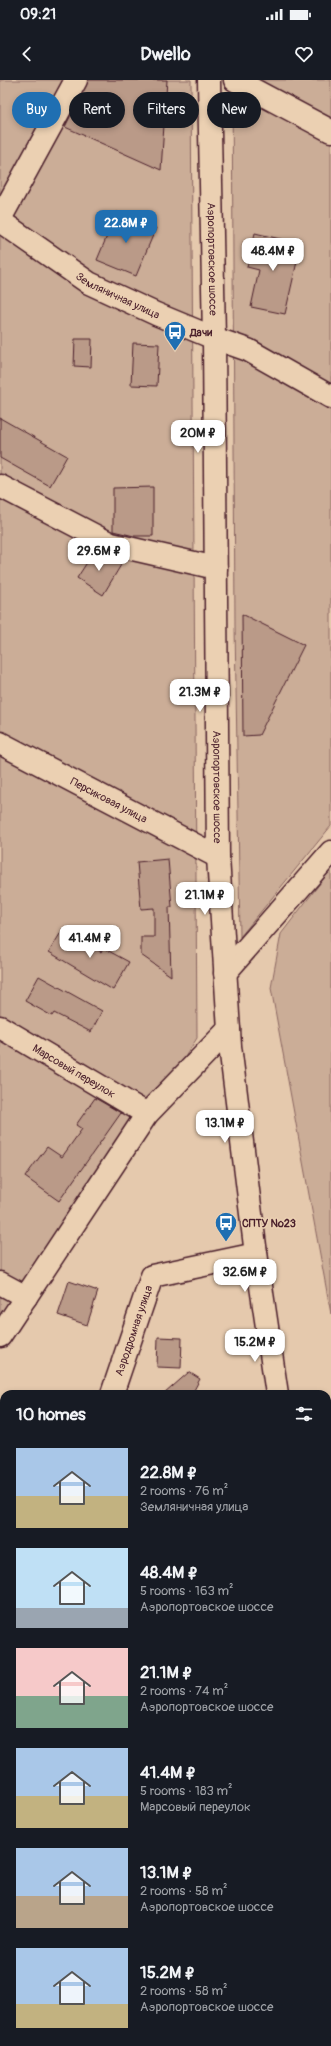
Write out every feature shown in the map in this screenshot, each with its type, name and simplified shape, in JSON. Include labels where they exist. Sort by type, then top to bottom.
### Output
[{"type":"street","points":[[0,220],[76,80]]},
{"type":"street","name":"Аэропортовское шоссе","points":[[209,80],[214,338],[218,858],[229,1029],[256,1254],[276,1390]]},
{"type":"street","points":[[236,80],[331,131]]},
{"type":"street","name":"Земляничная улица","points":[[0,220],[90,283],[214,338],[248,350],[331,397]]},
{"type":"street","points":[[0,486],[111,544],[216,568]]},
{"type":"street","name":"Персиковая улица","points":[[0,743],[218,858]]},
{"type":"street","points":[[225,973],[331,852]]},
{"type":"street","name":"Марсовый переулок","points":[[0,1027],[147,1114]]},
{"type":"street","points":[[0,1336],[147,1114],[229,1029]]},
{"type":"street","name":"Аэродромная улица","points":[[113,1390],[152,1276],[256,1254]]},
{"type":"street","points":[[0,1283],[26,1297]]},
{"type":"shaded area","points":[[0,80],[191,80],[191,92],[133,92],[133,128],[191,128],[197,1038],[0,1348]]},
{"type":"shaded area","points":[[232,80],[331,80],[331,826],[240,937],[235,626],[232,128],[261,128],[261,92],[232,92]]},
{"type":"shaded area","points":[[331,869],[331,1314],[271,988],[281,934]]},
{"type":"building","points":[[88,80],[167,80],[166,92],[133,92],[133,128],[164,128],[161,170],[65,127],[69,119],[69,128],[125,128],[125,92],[82,92]]},
{"type":"building","points":[[117,212],[156,228],[136,276],[97,260]]},
{"type":"building","points":[[255,233],[301,244],[285,314],[251,307],[259,270],[247,267]]},
{"type":"building","points":[[75,339],[92,339],[91,367],[74,366]]},
{"type":"building","points":[[133,343],[159,344],[157,386],[131,385]]},
{"type":"building","points":[[0,418],[67,456],[50,486],[0,458]]},
{"type":"building","points":[[153,487],[153,536],[134,536],[113,531],[113,488]]},
{"type":"building","points":[[95,550],[121,565],[103,595],[77,578]]},
{"type":"building","points":[[242,614],[304,645],[259,735],[243,736]]},
{"type":"building","points":[[168,859],[172,907],[169,907],[171,976],[141,955],[141,937],[154,937],[154,908],[141,909],[137,862]]},
{"type":"building","points":[[63,929],[101,952],[103,948],[129,962],[113,990],[49,952]]},
{"type":"building","points":[[39,976],[102,1011],[91,1032],[54,1013],[52,1016],[25,1001]]},
{"type":"building","points":[[95,1098],[121,1113],[59,1201],[25,1177],[47,1147],[62,1157],[82,1129],[76,1125]]},
{"type":"building","points":[[69,1281],[98,1291],[87,1325],[58,1315]]},
{"type":"building","points":[[158,1337],[182,1338],[181,1368],[157,1367]]},
{"type":"building","points":[[189,1372],[200,1379],[194,1390],[169,1390]]},
{"type":"place","name":"Дачи","points":[[175,352]]},
{"type":"place","name":"СПТУ №23","points":[[226,1242]]}]
